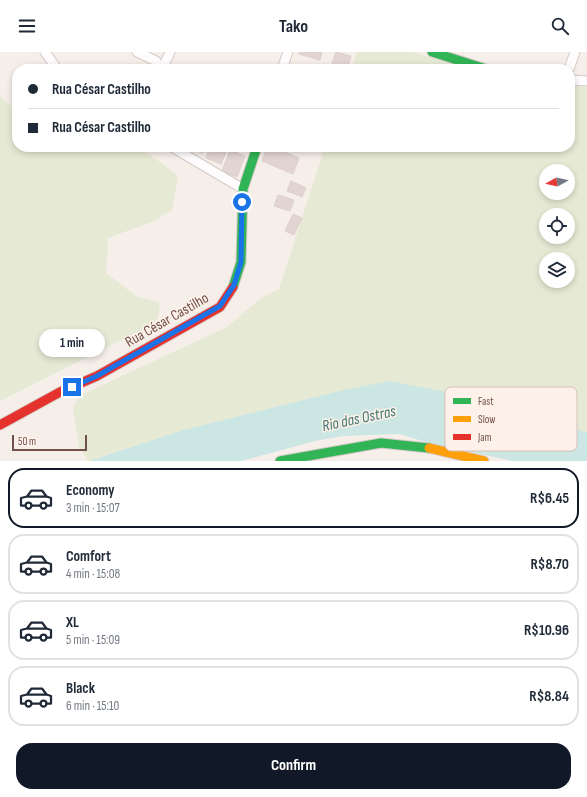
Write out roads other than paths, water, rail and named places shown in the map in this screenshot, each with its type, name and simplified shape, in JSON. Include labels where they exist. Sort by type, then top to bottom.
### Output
[{"type":"street","points":[[45,52],[52,64]]},
{"type":"street","points":[[137,52],[156,61]]},
{"type":"street","points":[[164,64],[170,52]]},
{"type":"street","points":[[284,64],[288,52]]},
{"type":"street","points":[[432,52],[470,64]]},
{"type":"street","points":[[571,64],[575,52]]},
{"type":"street","points":[[575,80],[587,81]]},
{"type":"street","points":[[180,152],[242,189]]},
{"type":"street","name":"Rua César Castilho","points":[[0,425],[60,392],[97,376],[220,306],[234,285],[241,262],[242,189],[254,152]]},
{"type":"street","points":[[280,461],[381,443],[425,447],[484,461]]},
{"type":"water","name":"Rio das Ostras","points":[[390,381],[445,392],[445,447],[400,434],[343,436],[315,441],[241,461],[89,461],[183,430],[339,391]]},
{"type":"water","points":[[577,429],[587,433],[587,461],[513,461],[465,451],[577,451]]}]
